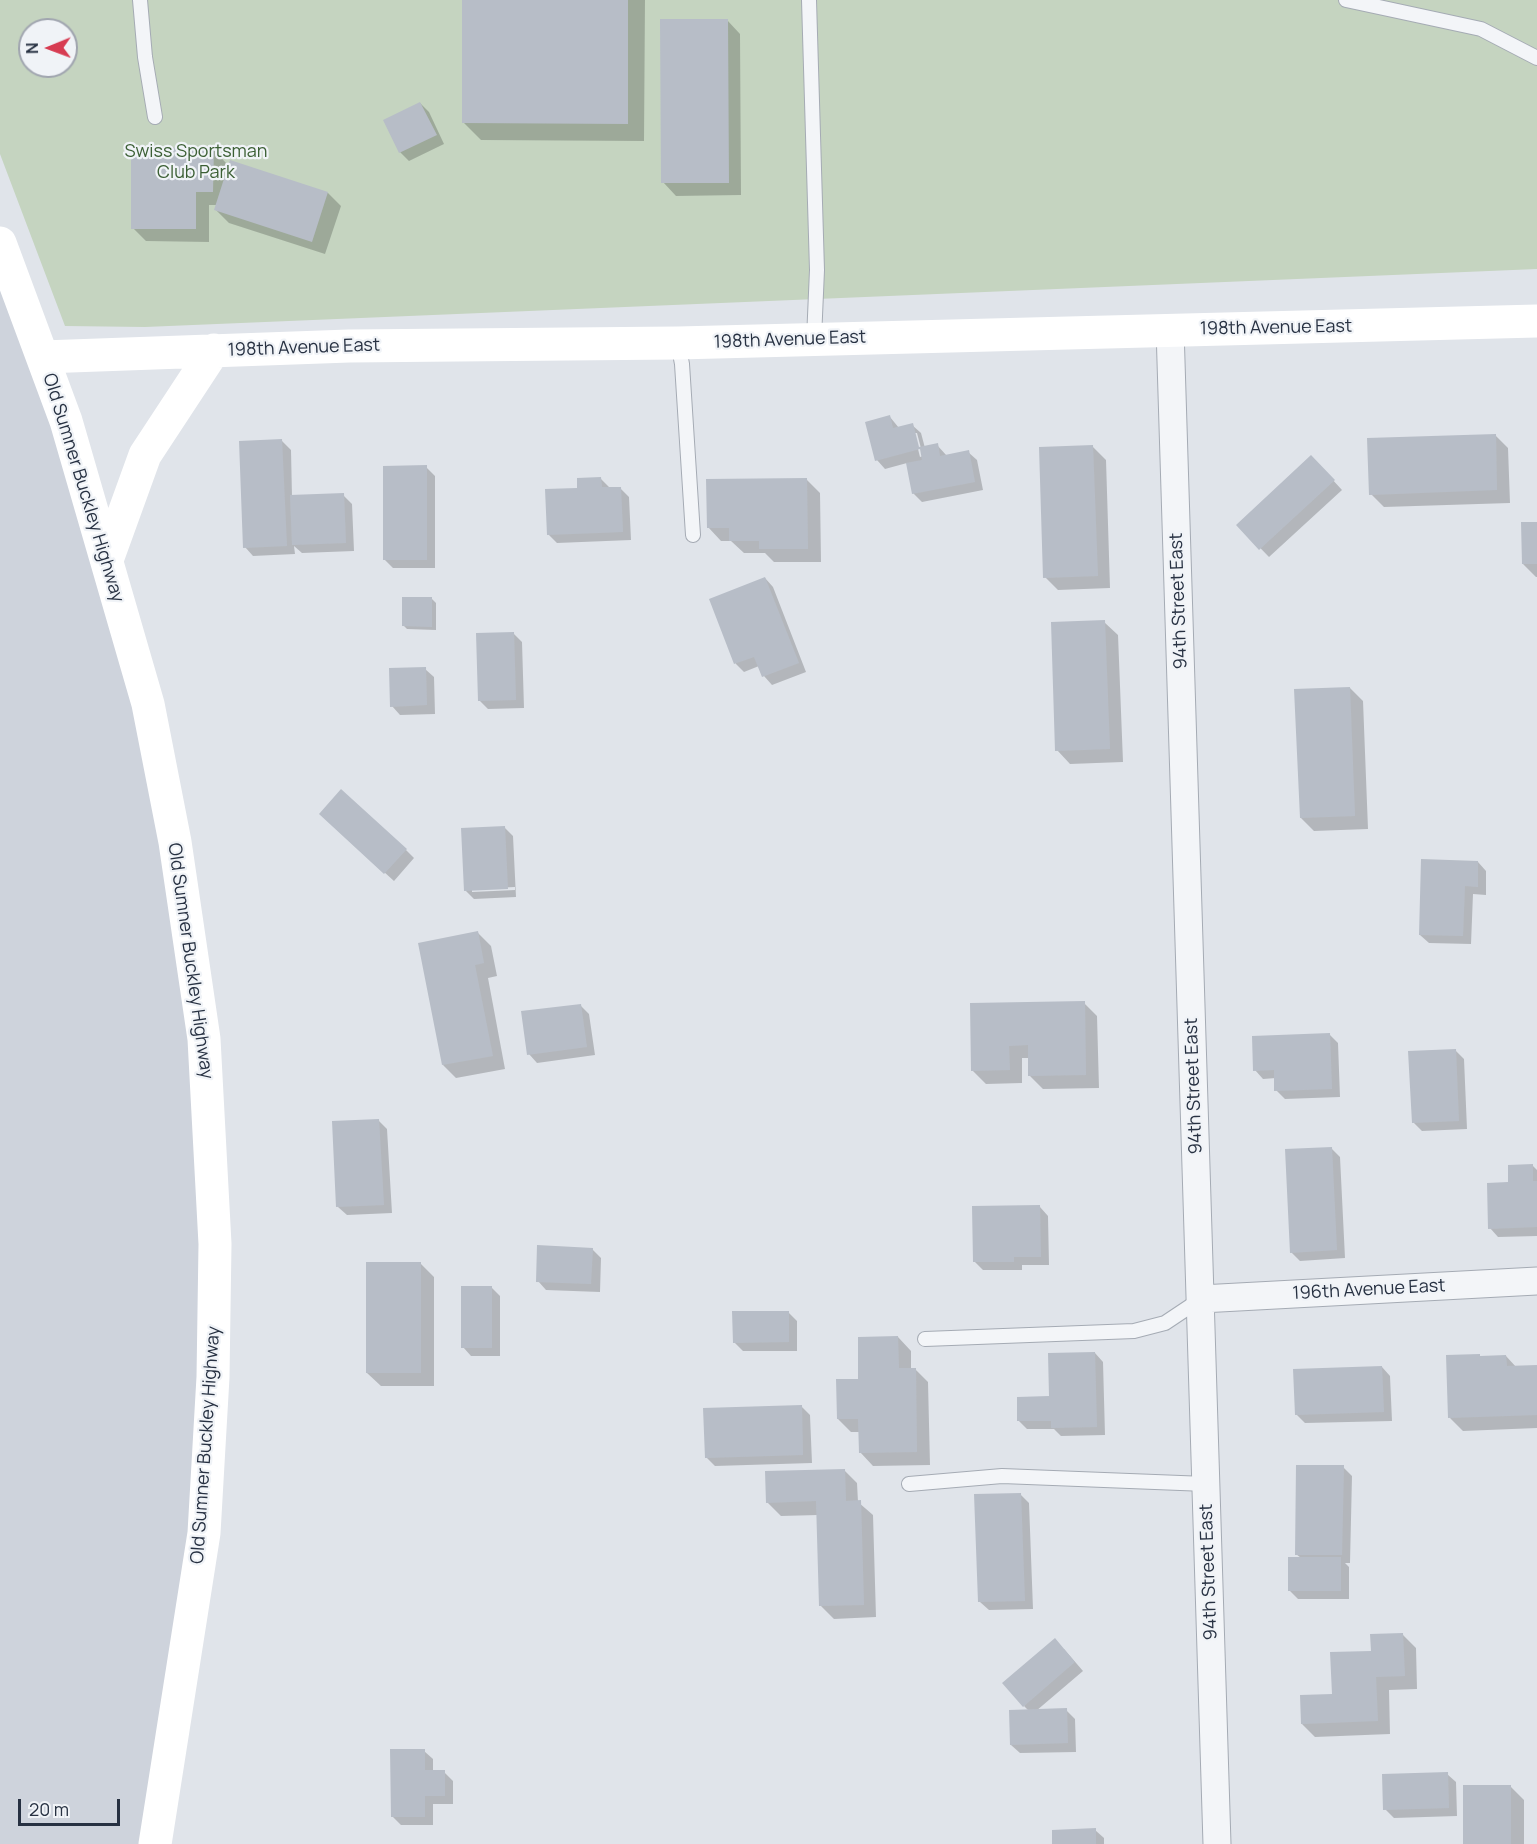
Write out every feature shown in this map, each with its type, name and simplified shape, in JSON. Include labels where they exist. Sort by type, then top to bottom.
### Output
[{"type":"street","name":"Old Sumner Buckley Highway","points":[[0,243],[66,421],[148,704],[192,951],[204,1039],[215,1244],[213,1377],[204,1533],[155,1844]]},
{"type":"street","name":"198th Avenue East","points":[[43,357],[214,350],[678,343],[1537,321]]},
{"type":"street","name":"94th Street East","points":[[1170,329],[1217,1844]]},
{"type":"street","points":[[106,560],[145,455],[214,350]]},
{"type":"street","name":"196th Avenue East","points":[[1201,1299],[1537,1281]]},
{"type":"lane","points":[[140,0],[144,57],[154,117]]},
{"type":"lane","points":[[809,0],[817,270],[814,339]]},
{"type":"lane","points":[[1346,0],[1481,29],[1537,58]]},
{"type":"lane","points":[[678,343],[682,364],[693,535]]},
{"type":"lane","points":[[925,1339],[1134,1331],[1165,1323],[1201,1299]]},
{"type":"lane","points":[[909,1484],[1002,1476],[1206,1484]]},
{"type":"shaded area","points":[[0,243],[134,655],[192,951],[215,1244],[204,1533],[146,1844],[0,1844]]},
{"type":"green space","name":"Swiss Sportsman Club Park","points":[[0,0],[1537,0],[1537,269],[145,327],[65,326],[0,154]]},
{"type":"building","points":[[462,0],[628,0],[628,124],[462,123]]},
{"type":"building","points":[[660,19],[728,19],[729,183],[661,183]]},
{"type":"building","points":[[420,102],[437,135],[399,153],[383,120]]},
{"type":"building","points":[[131,147],[214,148],[213,192],[196,192],[196,229],[131,229]]},
{"type":"building","points":[[230,160],[328,192],[312,242],[214,210]]},
{"type":"building","points":[[890,415],[893,428],[913,423],[919,447],[938,443],[940,456],[969,450],[975,482],[912,494],[906,463],[922,460],[920,449],[875,461],[865,422]]},
{"type":"building","points":[[1496,434],[1497,490],[1369,495],[1367,438]]},
{"type":"building","points":[[282,439],[287,546],[243,548],[239,441]]},
{"type":"building","points":[[1093,445],[1098,576],[1043,578],[1039,447]]},
{"type":"building","points":[[1311,455],[1335,480],[1259,550],[1236,525]]},
{"type":"building","points":[[427,465],[427,560],[383,560],[383,466]]},
{"type":"building","points":[[601,477],[602,487],[621,487],[623,532],[547,535],[545,489],[577,488],[577,478]]},
{"type":"building","points":[[807,478],[808,549],[759,549],[759,541],[729,541],[729,528],[707,528],[706,479]]},
{"type":"building","points":[[344,493],[346,543],[292,545],[290,495]]},
{"type":"building","points":[[1521,522],[1537,522],[1537,564],[1522,564]]},
{"type":"building","points":[[765,577],[799,663],[762,677],[754,657],[734,664],[709,599]]},
{"type":"building","points":[[402,597],[432,597],[432,627],[402,626]]},
{"type":"building","points":[[1105,620],[1110,749],[1055,751],[1051,622]]},
{"type":"building","points":[[514,632],[516,700],[478,701],[476,633]]},
{"type":"building","points":[[426,667],[427,705],[390,707],[389,668]]},
{"type":"building","points":[[1350,687],[1355,816],[1300,818],[1294,689]]},
{"type":"building","points":[[341,789],[407,849],[384,874],[319,814]]},
{"type":"building","points":[[505,826],[508,889],[464,891],[461,828]]},
{"type":"building","points":[[1421,859],[1478,861],[1478,887],[1465,886],[1463,936],[1419,935]]},
{"type":"building","points":[[478,931],[484,963],[475,965],[493,1056],[442,1065],[418,943]]},
{"type":"building","points":[[1085,1001],[1086,1075],[1028,1076],[1028,1045],[1009,1046],[1010,1070],[971,1071],[970,1003]]},
{"type":"building","points":[[581,1004],[587,1047],[527,1055],[521,1011]]},
{"type":"building","points":[[1330,1033],[1332,1089],[1274,1091],[1274,1070],[1253,1071],[1252,1036]]},
{"type":"building","points":[[1456,1049],[1459,1121],[1412,1123],[1408,1051]]},
{"type":"building","points":[[379,1119],[384,1205],[336,1207],[332,1121]]},
{"type":"building","points":[[1332,1147],[1337,1250],[1290,1253],[1285,1149]]},
{"type":"building","points":[[1533,1164],[1533,1181],[1537,1181],[1537,1227],[1488,1229],[1487,1183],[1508,1182],[1508,1165]]},
{"type":"building","points":[[1040,1205],[1041,1257],[1014,1257],[1014,1262],[973,1262],[972,1206]]},
{"type":"building","points":[[537,1245],[593,1248],[591,1284],[536,1282]]},
{"type":"building","points":[[366,1262],[421,1262],[421,1373],[366,1373]]},
{"type":"building","points":[[461,1286],[492,1286],[492,1348],[461,1348]]},
{"type":"building","points":[[732,1311],[789,1311],[789,1342],[733,1343]]},
{"type":"building","points":[[898,1336],[899,1368],[916,1368],[917,1452],[859,1453],[858,1419],[837,1419],[836,1379],[858,1379],[858,1337]]},
{"type":"building","points":[[1095,1352],[1097,1427],[1051,1428],[1051,1421],[1017,1421],[1017,1397],[1049,1396],[1048,1353]]},
{"type":"building","points":[[1480,1354],[1480,1356],[1506,1355],[1507,1366],[1537,1365],[1537,1415],[1448,1418],[1446,1355]]},
{"type":"building","points":[[1382,1366],[1384,1412],[1295,1415],[1293,1369]]},
{"type":"building","points":[[802,1405],[803,1455],[705,1458],[703,1408]]},
{"type":"building","points":[[1296,1465],[1344,1465],[1342,1555],[1295,1555]]},
{"type":"building","points":[[845,1469],[846,1501],[861,1500],[864,1605],[819,1606],[816,1501],[766,1503],[765,1471]]},
{"type":"building","points":[[1021,1493],[1025,1601],[978,1602],[974,1494]]},
{"type":"building","points":[[1288,1557],[1341,1557],[1341,1591],[1288,1591]]},
{"type":"building","points":[[1403,1633],[1405,1676],[1376,1677],[1378,1721],[1301,1724],[1300,1695],[1332,1694],[1330,1652],[1371,1651],[1370,1634]]},
{"type":"building","points":[[1055,1638],[1075,1662],[1023,1707],[1002,1683]]},
{"type":"building","points":[[1067,1708],[1068,1743],[1010,1745],[1009,1710]]},
{"type":"building","points":[[390,1749],[425,1749],[425,1770],[445,1770],[445,1796],[425,1796],[425,1817],[391,1817]]},
{"type":"building","points":[[1448,1772],[1449,1808],[1383,1810],[1382,1774]]},
{"type":"building","points":[[1463,1785],[1511,1785],[1511,1844],[1463,1844]]},
{"type":"building","points":[[1096,1828],[1096,1844],[1052,1844],[1052,1830]]}]
